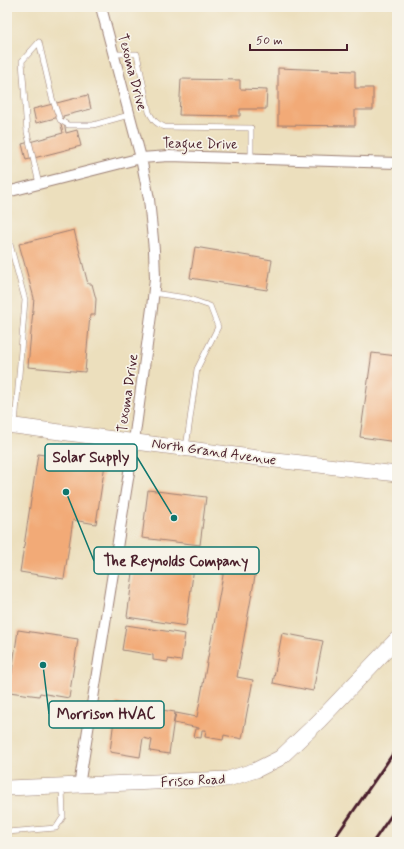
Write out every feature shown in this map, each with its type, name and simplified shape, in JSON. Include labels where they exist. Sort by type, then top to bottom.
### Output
[{"type":"street","name":"Texoma Drive","points":[[79,786],[134,441],[155,278],[149,199],[141,158],[102,7]]},
{"type":"street","name":"Teague Drive","points":[[7,192],[141,158],[169,156],[397,163]]},
{"type":"street","name":"North Grand Avenue","points":[[11,425],[258,458],[397,474]]},
{"type":"street","name":"Frisco Road","points":[[7,788],[228,779],[256,770],[280,758],[319,721],[397,639]]},
{"type":"lane","points":[[39,184],[27,132],[22,61],[39,42],[52,98],[60,120],[68,125],[93,125],[130,115]]},
{"type":"lane","points":[[114,54],[137,54],[149,112],[153,120],[158,124],[165,127],[251,128],[251,158]]},
{"type":"lane","points":[[7,233],[25,300],[11,425]]},
{"type":"lane","points":[[153,293],[187,298],[210,306],[218,327],[197,369],[186,448]]},
{"type":"lane","points":[[7,832],[56,828],[63,817],[62,786]]},
{"type":"building","points":[[278,68],[355,71],[355,88],[373,88],[373,110],[355,110],[355,126],[278,125]]},
{"type":"building","points":[[181,79],[240,80],[240,89],[267,90],[266,109],[240,109],[240,116],[179,115]]},
{"type":"building","points":[[88,95],[91,109],[63,116],[66,133],[77,130],[81,146],[26,160],[22,144],[63,133],[59,117],[36,123],[33,109]]},
{"type":"building","points":[[74,230],[88,284],[92,284],[96,299],[95,315],[90,315],[85,372],[28,367],[34,298],[19,244]]},
{"type":"building","points":[[195,247],[272,260],[267,290],[190,278]]},
{"type":"building","points":[[372,353],[397,356],[397,442],[360,437]]},
{"type":"building","points":[[38,454],[105,464],[96,524],[73,520],[64,579],[20,572]]},
{"type":"building","points":[[148,490],[206,497],[200,545],[142,538]]},
{"type":"building","points":[[135,558],[194,567],[186,626],[127,617]]},
{"type":"building","points":[[226,559],[257,565],[237,677],[253,680],[242,739],[224,735],[223,740],[205,737],[206,730],[202,730],[201,738],[194,737],[196,729],[199,728],[174,723],[176,713],[197,717]]},
{"type":"building","points":[[126,625],[185,634],[181,661],[168,659],[168,662],[153,660],[153,655],[122,650]]},
{"type":"building","points":[[18,630],[78,639],[69,698],[40,693],[39,696],[9,692]]},
{"type":"building","points":[[282,633],[323,641],[313,691],[273,683]]},
{"type":"building","points":[[116,703],[175,712],[169,754],[150,751],[152,740],[143,738],[140,757],[110,752]]},
{"type":"railway","points":[[332,842],[397,748]]},
{"type":"railway","points":[[373,842],[397,807]]},
{"type":"place","name":"The Reynolds Company","points":[[66,492]]},
{"type":"place","name":"Solar Supply","points":[[174,518]]},
{"type":"place","name":"Morrison HVAC","points":[[43,665]]}]
